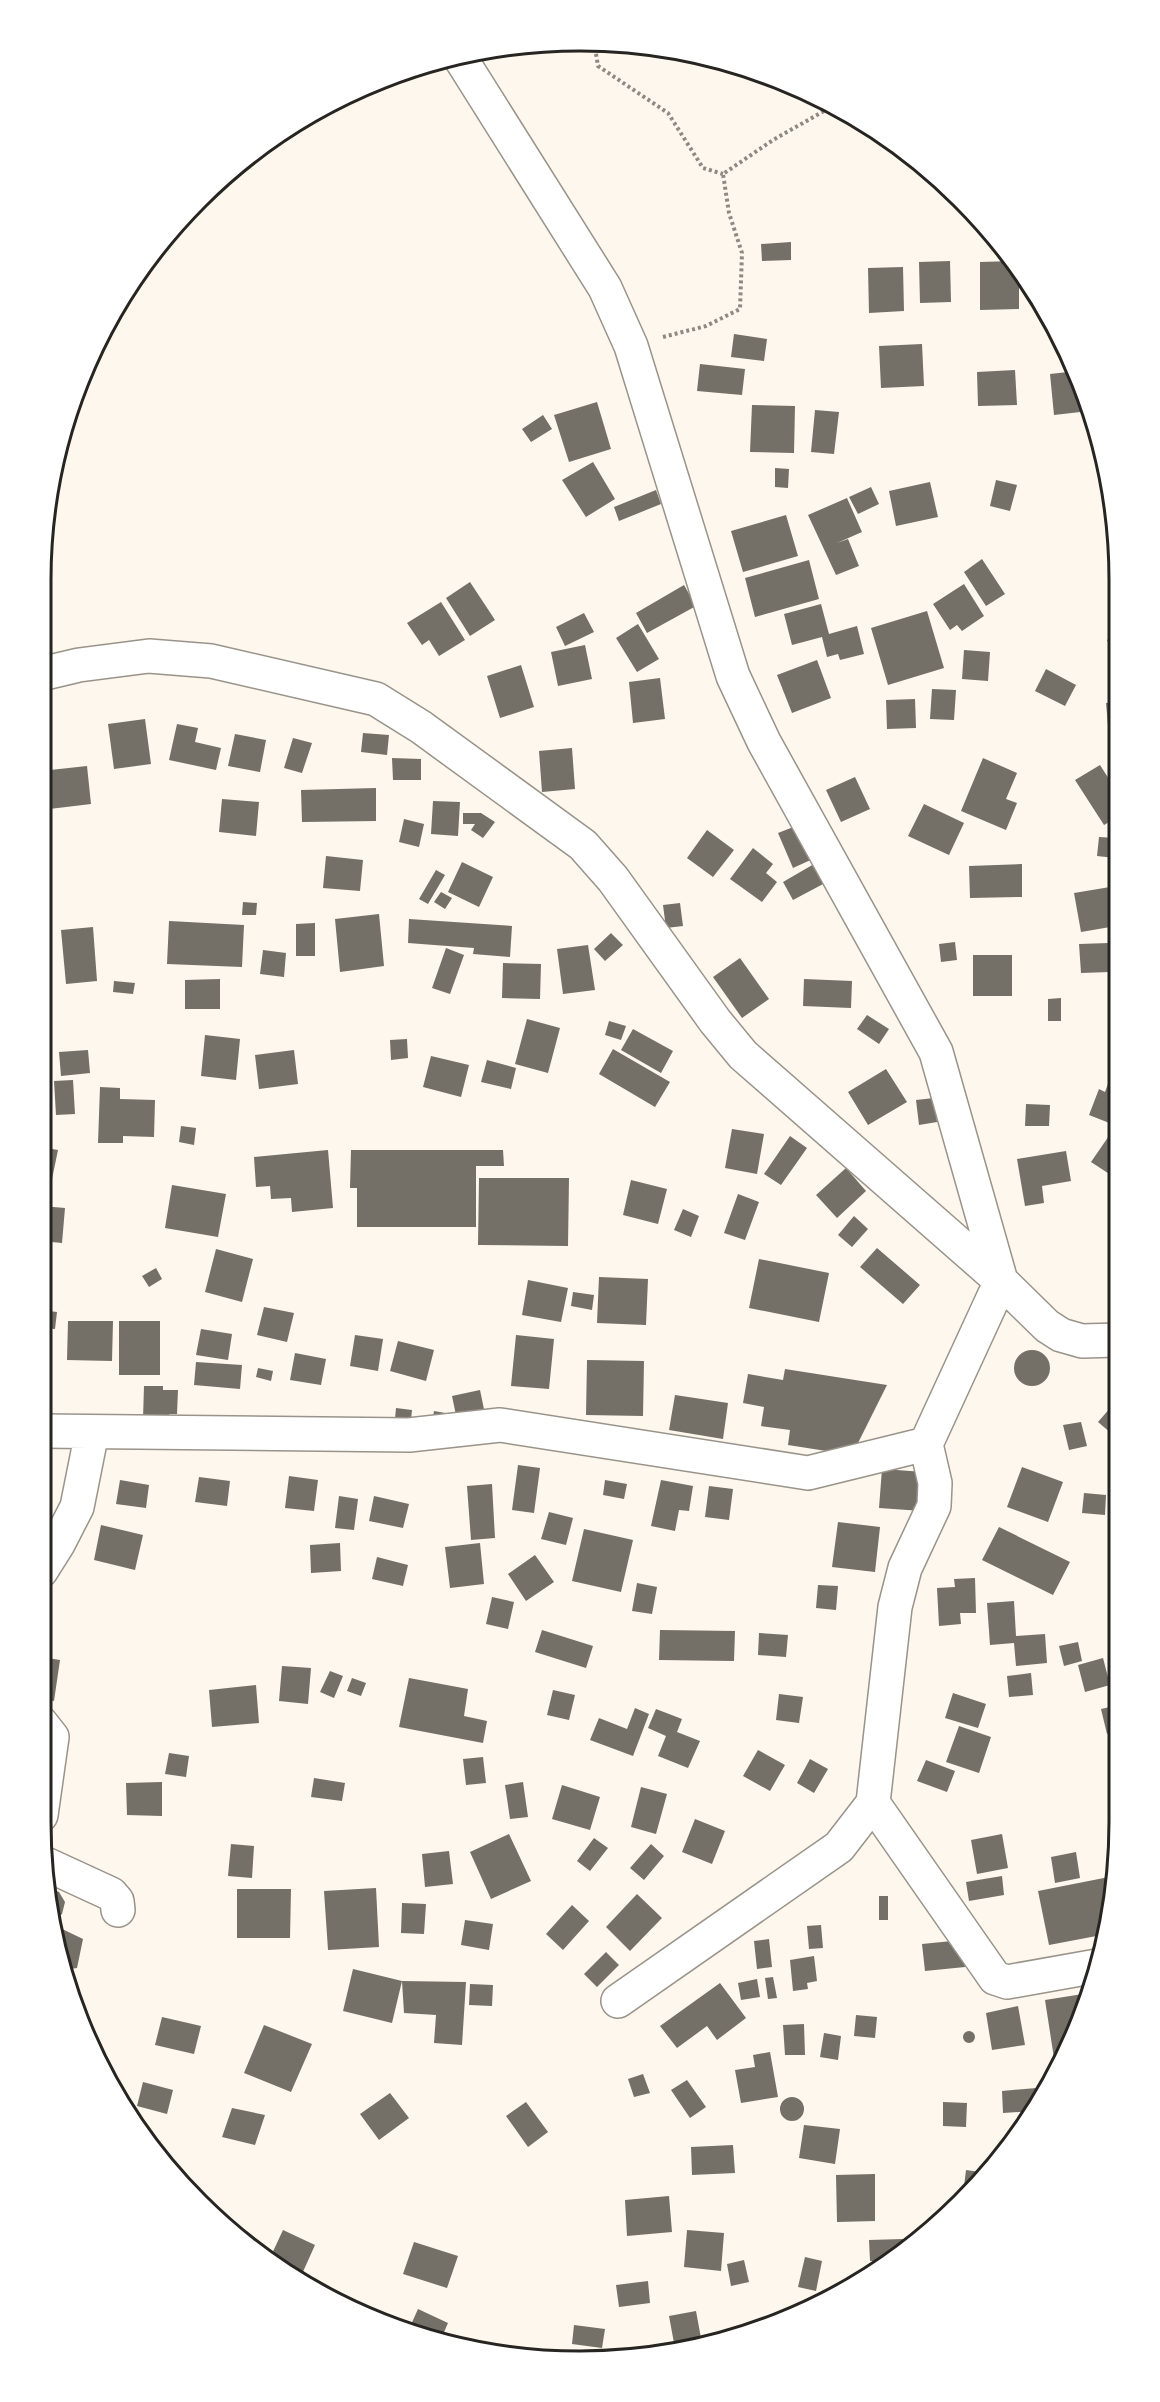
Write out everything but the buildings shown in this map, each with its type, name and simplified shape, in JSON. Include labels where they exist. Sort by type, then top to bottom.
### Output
[{"type":"street","points":[[464,64],[605,288],[631,346],[733,676],[764,742],[936,1052],[1001,1281],[926,1444],[935,1483],[934,1506],[905,1568],[895,1607],[873,1803],[839,1847],[618,2001]]},
{"type":"street","points":[[51,671],[79,665],[149,656],[211,661],[376,699],[421,727],[583,846],[613,879],[742,1055],[1001,1281],[1047,1326],[1061,1335],[1082,1341],[1109,1340]]},
{"type":"street","points":[[51,1431],[409,1435],[500,1425],[808,1473],[926,1444]]},
{"type":"street","points":[[51,1554],[76,1508],[92,1432]]},
{"type":"street","points":[[873,1803],[995,1978],[1007,1982],[1088,1968]]},
{"type":"street","points":[[53,1867],[111,1894],[117,1901],[118,1910]]},
{"type":"path","points":[[596,51],[598,66],[668,113],[703,168],[723,174]]},
{"type":"path","points":[[723,174],[773,140],[824,111]]},
{"type":"path","points":[[631,346],[706,326],[740,309],[742,253],[729,213],[723,174]]}]
